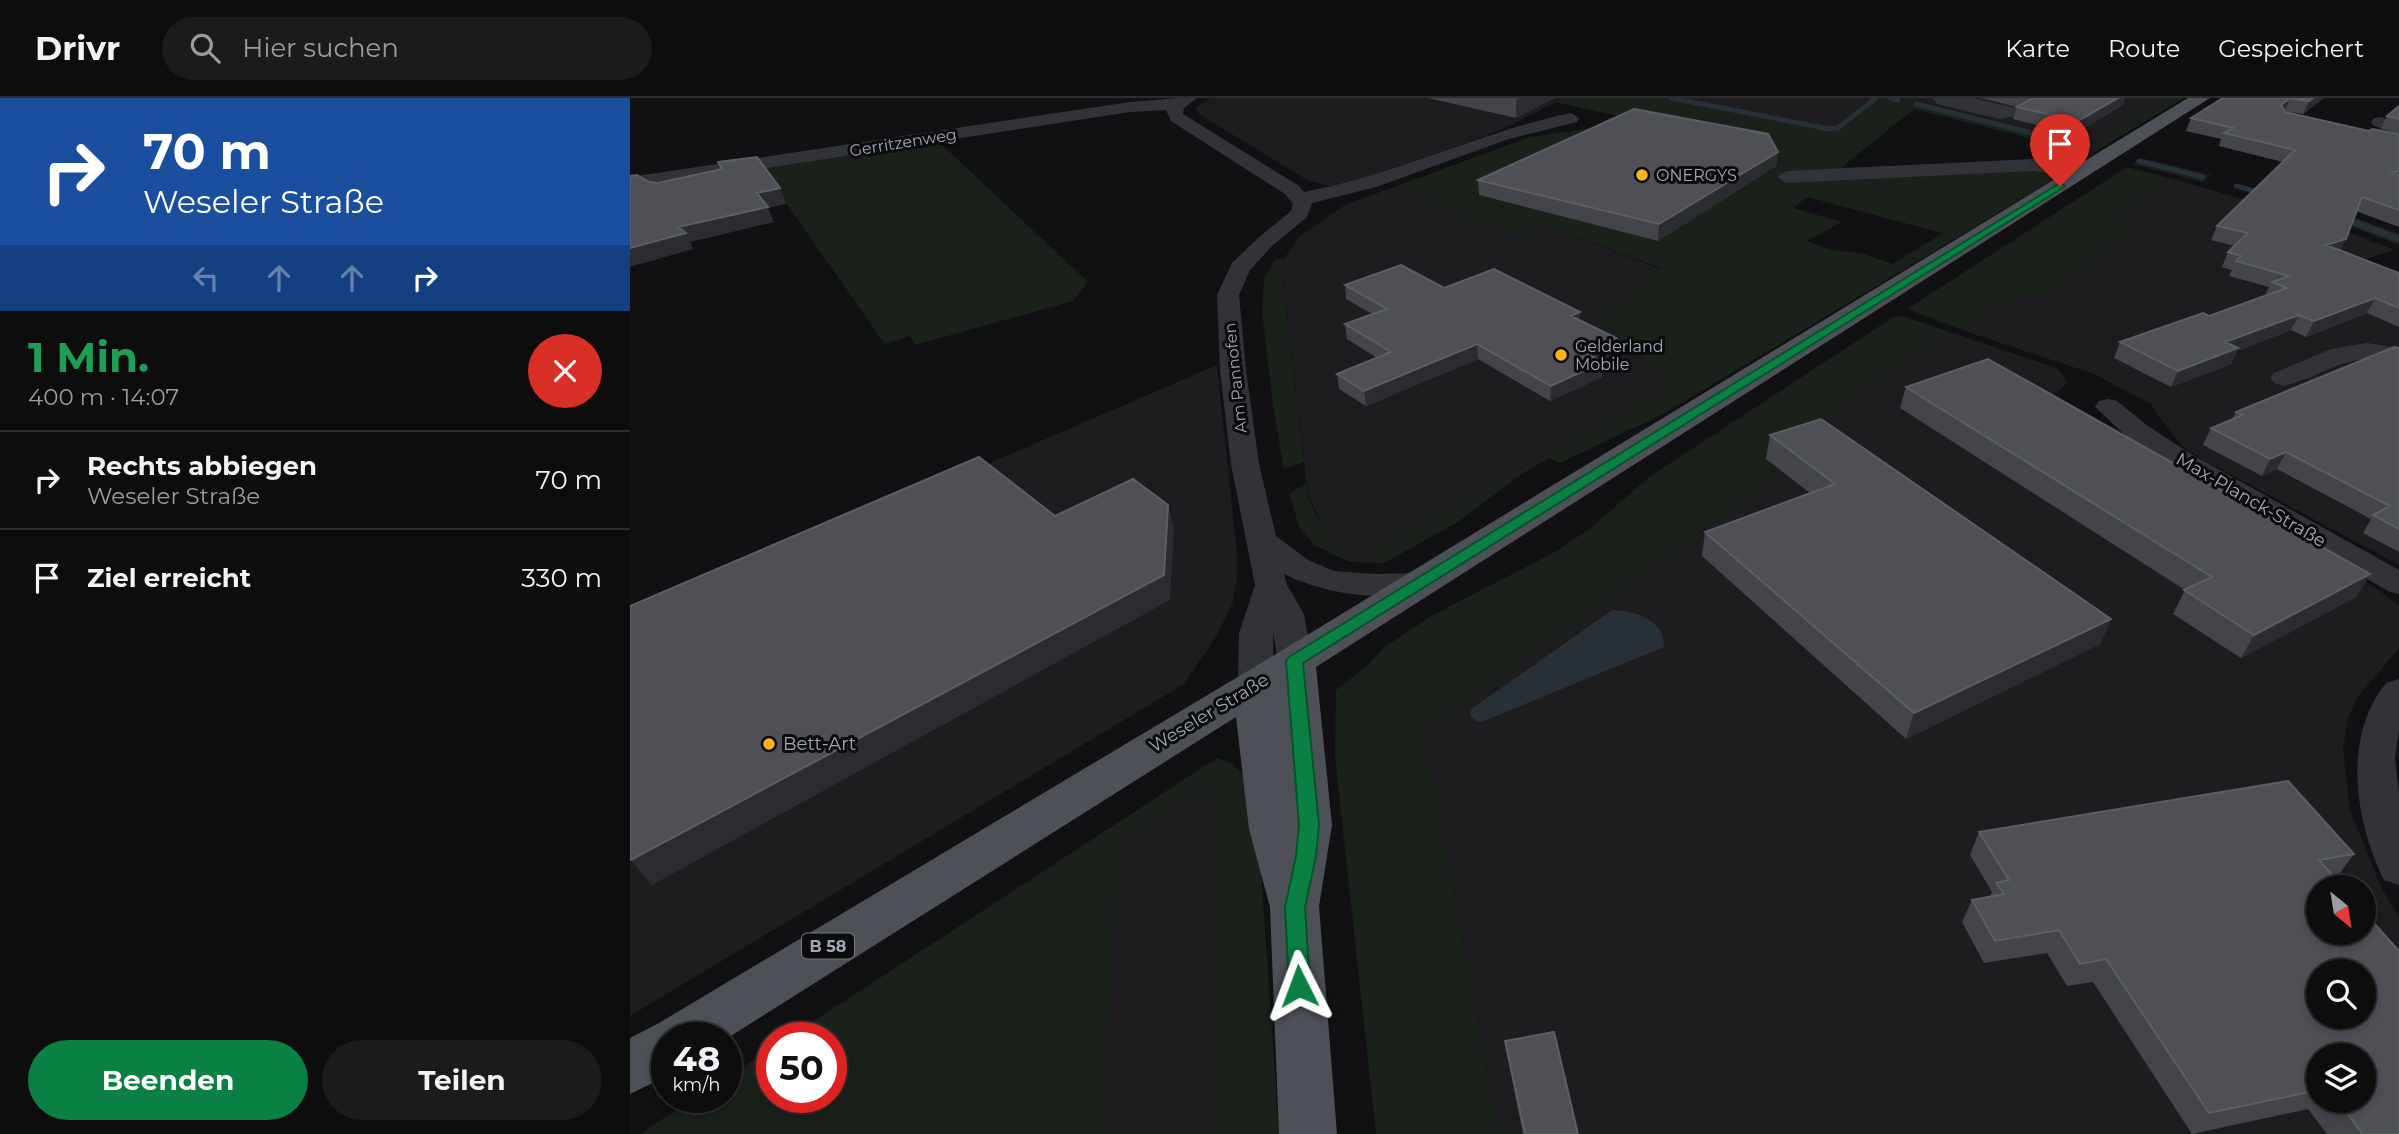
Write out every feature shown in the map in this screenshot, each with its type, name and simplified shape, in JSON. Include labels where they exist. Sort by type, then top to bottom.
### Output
[{"type":"main road","name":"Weseler Straße","points":[[706,1022],[1295,661],[2200,98]]},
{"type":"main road","points":[[1295,661],[1309,825],[1306,856],[1295,907]]},
{"type":"main road","points":[[1256,684],[1258,726],[1272,829],[1295,907],[1308,1134]]},
{"type":"main road","points":[[630,1068],[651,1056]]},
{"type":"street","points":[[1940,98],[1943,101],[2000,114],[2010,112],[1953,98]]},
{"type":"street","points":[[1182,102],[1174,112],[1177,117],[1292,190],[1301,199],[1358,188],[1519,129],[1571,118]]},
{"type":"street","name":"Gerritzenweg","points":[[630,183],[1140,106],[1182,102]]},
{"type":"street","points":[[2380,122],[2399,129]]},
{"type":"street","points":[[2364,134],[2399,140]]},
{"type":"street","points":[[1786,177],[2033,165],[2084,171]]},
{"type":"street","name":"Am Pannofen","points":[[1295,661],[1287,614],[1271,585],[1242,440],[1233,370],[1228,295],[1240,268],[1300,212],[1303,205],[1301,199]]},
{"type":"street","points":[[2283,378],[2358,348],[2371,348],[2399,356]]},
{"type":"street","name":"Max-Planck-Straße","points":[[2108,407],[2138,432],[2181,460],[2399,584]]},
{"type":"street","points":[[1262,540],[1277,556],[1317,578],[1352,585],[1418,583]]},
{"type":"street","points":[[1256,684],[1254,639],[1257,620],[1271,585]]},
{"type":"street","points":[[2399,692],[2392,700],[2377,746],[2380,801],[2399,868]]},
{"type":"shaded area","points":[[1211,98],[1564,98],[1501,130],[1358,182],[1330,186],[1307,180],[1199,114],[1195,108]]},
{"type":"shaded area","points":[[1564,98],[1683,98],[1830,127],[1870,98],[1896,98],[2089,146],[2170,98],[2184,98],[2076,163],[1782,175],[1778,180],[2032,167],[2063,174],[1665,413],[1560,463],[1549,458],[1519,476],[1458,522],[1384,563],[1349,562],[1315,545],[1300,529],[1289,494],[1306,483],[1312,508],[1324,527],[1358,560],[1669,386],[1599,317],[1661,268],[1542,224],[1517,235],[1394,187],[1530,137],[1600,127],[1618,116],[1555,102]],"holes":[[[1914,109],[2080,151],[2067,159],[1841,168]],[[1807,197],[1942,233],[1942,234],[1892,264],[1864,254],[1828,249],[1807,241],[1842,222],[1793,208]]]},
{"type":"shaded area","points":[[1683,98],[1870,98],[1830,128]]},
{"type":"shaded area","points":[[1896,98],[2170,98],[2089,146]]},
{"type":"shaded area","points":[[936,139],[1088,282],[1073,301],[915,345],[910,336],[885,344],[760,166]]},
{"type":"shaded area","points":[[2141,158],[2211,175],[2203,182],[2132,164]]},
{"type":"shaded area","points":[[2127,167],[2169,178],[2112,218],[2139,225],[2039,298],[2008,298],[1962,330],[1907,309]]},
{"type":"shaded area","points":[[2169,178],[2316,220],[2395,250],[2363,260],[2399,275],[2399,565],[2202,459],[2184,447],[2151,404],[2094,374],[1962,330],[2008,298],[2039,298],[2138,226],[2111,218]]},
{"type":"shaded area","points":[[1394,187],[1517,235],[1542,224],[1661,269],[1599,317],[1669,386],[1358,560],[1325,533],[1308,494],[1281,263],[1300,236],[1345,205]]},
{"type":"shaded area","points":[[2335,210],[2399,234],[2399,245],[2332,219]]},
{"type":"shaded area","points":[[1275,259],[1284,259],[1281,263],[1304,462],[1284,469],[1273,406],[1262,312],[1264,279]]},
{"type":"shaded area","points":[[1895,316],[1947,331],[1759,462],[1783,473],[1424,730],[1499,1134],[1376,1134],[1335,757],[1336,690],[1367,666],[1385,647],[1433,615],[1555,552],[1592,527],[1649,477]]},
{"type":"shaded area","points":[[1947,331],[2057,368],[2068,382],[2049,400],[2364,580],[2399,605],[2399,648],[2356,699],[2348,719],[2343,749],[2350,810],[2381,887],[2399,918],[2399,1134],[1499,1134],[1424,730],[1782,474],[1758,462]]},
{"type":"shaded area","points":[[1217,365],[1237,553],[1237,578],[1233,602],[1217,635],[1184,684],[630,1016],[630,618]]},
{"type":"shaded area","points":[[1612,610],[1647,618],[1659,630],[1664,647],[1484,721],[1478,722],[1471,717],[1470,710]]},
{"type":"shaded area","points":[[1217,758],[1234,764],[1279,1134],[640,1134],[672,1113],[742,1113],[742,1068],[756,1058],[756,1113],[847,1113],[847,1022],[813,1022]]},
{"type":"shaded area","points":[[1217,758],[1242,773],[1250,784],[1256,798],[1279,1134],[1214,1134],[1210,787],[1197,788],[1118,841],[1103,1134],[938,1134],[937,1129],[924,1134],[640,1134],[672,1113],[742,1113],[742,1068],[756,1058],[756,1113],[847,1113],[847,1022],[813,1022]]},
{"type":"building","points":[[2033,98],[2118,98],[2078,121],[2017,107]]},
{"type":"building","points":[[2223,98],[2290,98],[2281,105],[2285,112],[2369,131],[2372,129],[2399,134],[2399,171],[2392,173],[2399,175],[2399,210],[2362,197],[2346,239],[2326,245],[2399,273],[2399,308],[2375,298],[2314,321],[2299,315],[2225,342],[2238,348],[2178,371],[2120,342],[2203,313],[2209,316],[2287,288],[2272,282],[2289,276],[2236,261],[2241,256],[2228,252],[2248,233],[2217,226],[2295,150],[2224,133],[2233,128],[2191,118]]},
{"type":"building","points":[[2290,98],[2313,98],[2309,101]]},
{"type":"building","points":[[2399,106],[2399,119],[2387,116]]},
{"type":"building","name":"ONERGYS","points":[[1634,109],[1768,134],[1778,152],[1659,224],[1478,180]]},
{"type":"building","points":[[757,157],[780,188],[757,193],[768,207],[678,227],[686,233],[630,248],[630,176],[637,175],[649,182],[658,183],[722,169],[718,162]]},
{"type":"building","points":[[1401,265],[1444,288],[1494,269],[1580,312],[1571,316],[1616,338],[1584,352],[1603,362],[1551,386],[1477,344],[1364,391],[1337,374],[1391,352],[1345,324],[1387,309],[1345,285]]},
{"type":"building","points":[[2394,347],[2399,348],[2399,529],[2373,515],[2390,506],[2286,452],[2270,459],[2211,428],[2243,415],[2236,412]]},
{"type":"building","points":[[1988,359],[2370,574],[2254,635],[2184,590],[2212,577],[1906,387]]},
{"type":"building","points":[[1821,419],[2111,619],[1914,713],[1705,532],[1835,484],[1770,435]]},
{"type":"building","name":"Bett-Art","points":[[979,457],[1055,516],[1133,479],[1168,505],[1164,575],[631,860],[630,606]]},
{"type":"building","points":[[2288,781],[2354,854],[2319,860],[2332,875],[2306,875],[2306,945],[2376,945],[2376,925],[2399,951],[2399,1134],[2363,1134],[2347,1113],[2376,1113],[2376,1043],[2306,1043],[2306,1093],[2209,1113],[2106,959],[2080,964],[2059,930],[1995,941],[1972,900],[2004,894],[1996,883],[2009,880],[1979,832]]},
{"type":"building","points":[[1554,1032],[1578,1134],[1525,1134],[1505,1041]]},
{"type":"waterway","points":[[1672,98],[1829,129],[1838,128],[1876,98]]},
{"type":"waterway","points":[[1890,98],[1898,100]]},
{"type":"waterway","points":[[1916,104],[2087,147]]},
{"type":"waterway","points":[[2139,161],[2203,177]]},
{"type":"waterway","points":[[2236,186],[2266,194]]},
{"type":"waterway","points":[[2340,217],[2361,225]]},
{"type":"waterway","points":[[2356,223],[2399,239]]},
{"type":"place","name":"ONERGYS","points":[[1642,175]]},
{"type":"place","name":"Gelderland Mobile","points":[[1561,355]]},
{"type":"place","name":"Bett-Art","points":[[769,744]]},
{"type":"route","points":[[1299,986],[1295,907],[1306,856],[1309,825],[1295,661],[1592,474],[2060,186]]}]
